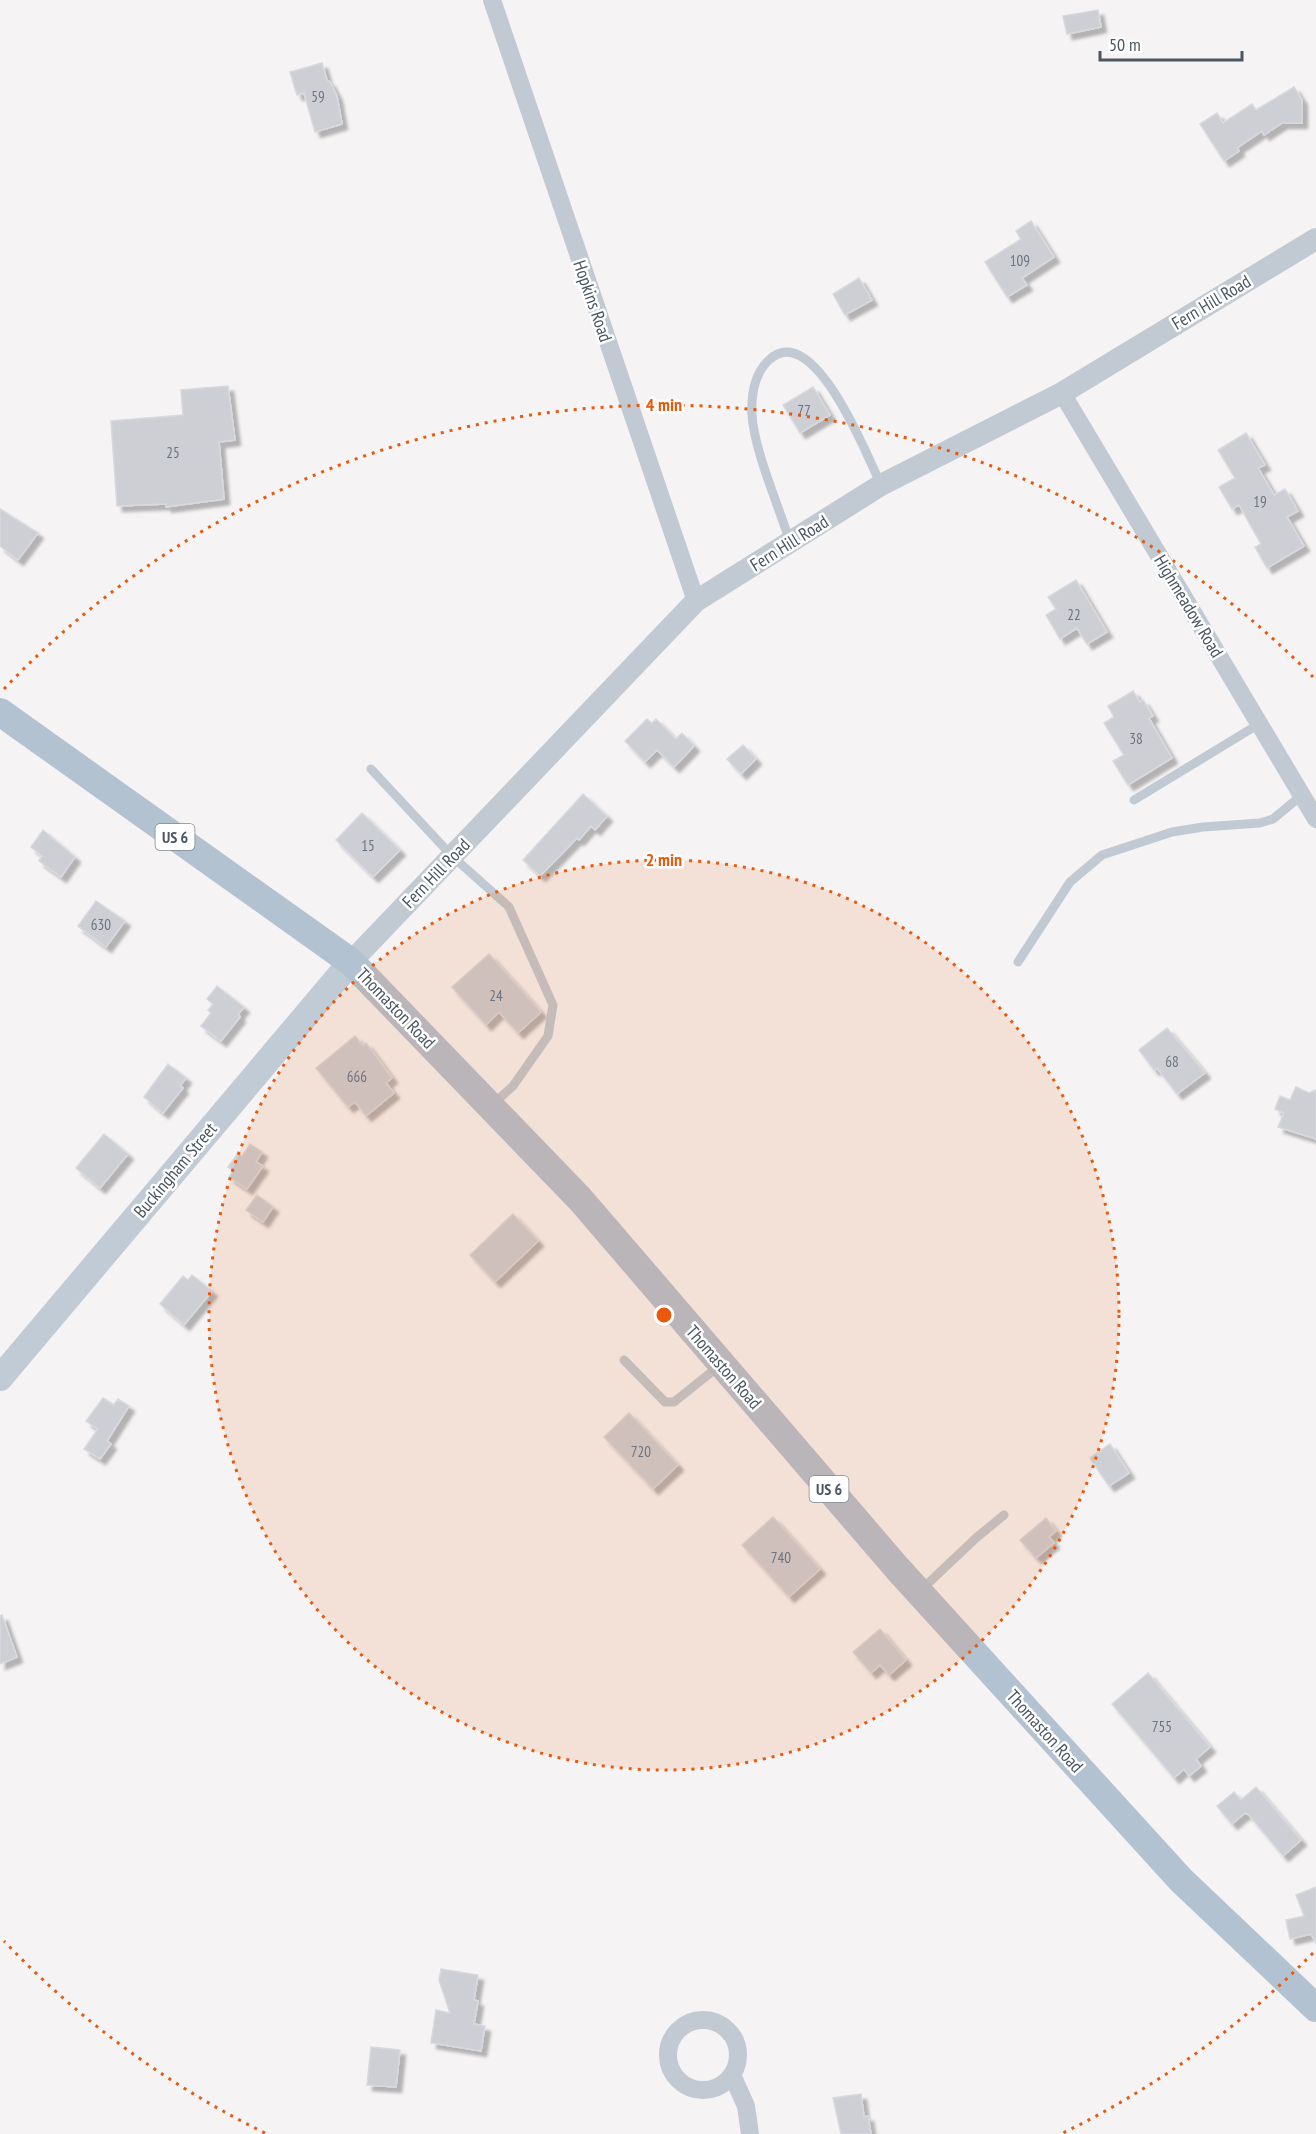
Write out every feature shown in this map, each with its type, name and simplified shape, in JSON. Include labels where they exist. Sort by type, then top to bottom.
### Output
[{"type":"main road","name":"Thomaston Road","points":[[0,712],[351,962],[580,1199],[919,1592],[1181,1880],[1316,2008]]},
{"type":"main road","name":"Buckingham Street","points":[[0,1378],[351,962]]},
{"type":"street","name":"Hopkins Road","points":[[492,0],[696,602]]},
{"type":"street","name":"Fern Hill Road","points":[[351,962],[696,602],[881,485],[1062,393],[1316,239]]},
{"type":"street","name":"Highmeadow Road","points":[[1062,393],[1316,819]]},
{"type":"street","points":[[732,2075],[746,2106],[750,2134]]},
{"type":"lane","points":[[790,542],[755,434],[752,414],[754,383],[759,369],[774,356],[791,354],[811,362],[831,385],[881,485]]},
{"type":"lane","points":[[1134,800],[1259,723]]},
{"type":"lane","points":[[371,769],[453,856],[509,907],[553,1005],[548,1036],[513,1086],[491,1107]]},
{"type":"lane","points":[[1018,962],[1070,882],[1102,855],[1172,832],[1267,821],[1284,812],[1302,795]]},
{"type":"lane","points":[[624,1360],[665,1402],[674,1402],[721,1364]]},
{"type":"lane","points":[[919,1592],[1004,1515]]},
{"type":"building","points":[[1098,10],[1101,27],[1067,34],[1063,16]]},
{"type":"building","points":[[322,63],[327,80],[337,96],[342,124],[315,132],[304,93],[297,95],[290,72]]},
{"type":"building","points":[[1294,87],[1302,100],[1302,123],[1282,123],[1264,135],[1262,131],[1237,148],[1239,151],[1224,161],[1200,124],[1217,113],[1223,123],[1252,104],[1256,110]]},
{"type":"building","points":[[1031,221],[1054,257],[1022,278],[1027,285],[1007,297],[985,262],[1021,239],[1016,231]]},
{"type":"building","points":[[859,278],[872,300],[845,315],[833,294]]},
{"type":"building","points":[[228,386],[235,440],[219,442],[224,499],[166,507],[166,504],[117,506],[111,421],[183,415],[181,390]]},
{"type":"building","points":[[813,387],[830,415],[800,433],[783,405]]},
{"type":"building","points":[[1246,433],[1265,465],[1258,468],[1274,495],[1285,489],[1298,511],[1287,517],[1304,546],[1267,568],[1255,547],[1261,544],[1239,505],[1232,509],[1219,487],[1235,478],[1218,450]]},
{"type":"building","points":[[0,509],[38,533],[18,560],[0,546]]},
{"type":"building","points":[[1076,580],[1107,632],[1087,644],[1077,628],[1060,639],[1046,615],[1056,609],[1048,597]]},
{"type":"building","points":[[1133,691],[1140,702],[1143,700],[1153,716],[1149,718],[1172,758],[1128,785],[1113,761],[1124,755],[1104,723],[1114,717],[1108,706]]},
{"type":"building","points":[[647,719],[652,723],[656,719],[676,739],[682,733],[694,746],[674,767],[657,750],[645,762],[625,741]]},
{"type":"building","points":[[743,745],[756,759],[741,774],[727,759]]},
{"type":"building","points":[[583,794],[607,816],[595,830],[591,826],[579,840],[577,838],[540,876],[523,860]]},
{"type":"building","points":[[362,813],[400,850],[373,877],[336,840]]},
{"type":"building","points":[[43,830],[75,857],[61,877],[39,861],[42,856],[31,847]]},
{"type":"building","points":[[96,901],[125,921],[106,947],[78,926]]},
{"type":"building","points":[[489,954],[541,1012],[518,1033],[499,1012],[486,1025],[452,987]]},
{"type":"building","points":[[217,986],[244,1007],[238,1014],[240,1017],[221,1041],[201,1026],[211,1013],[208,1010],[213,1004],[207,999]]},
{"type":"building","points":[[1167,1028],[1205,1073],[1177,1094],[1157,1068],[1154,1070],[1139,1050]]},
{"type":"building","points":[[355,1036],[363,1046],[366,1043],[392,1078],[386,1083],[394,1093],[366,1116],[355,1102],[348,1107],[316,1068]]},
{"type":"building","points":[[168,1064],[186,1078],[180,1086],[183,1088],[163,1113],[144,1097]]},
{"type":"building","points":[[1296,1087],[1309,1093],[1316,1090],[1316,1139],[1278,1127],[1284,1113],[1275,1109],[1280,1096],[1290,1100]]},
{"type":"building","points":[[104,1134],[128,1154],[100,1188],[76,1168]]},
{"type":"building","points":[[250,1144],[262,1152],[256,1162],[263,1166],[247,1189],[229,1177],[233,1170],[228,1167],[238,1153],[242,1156]]},
{"type":"building","points":[[257,1195],[273,1207],[263,1222],[246,1210]]},
{"type":"building","points":[[513,1214],[538,1241],[495,1282],[470,1255]]},
{"type":"building","points":[[192,1275],[212,1291],[184,1325],[160,1304],[183,1276],[188,1280]]},
{"type":"building","points":[[103,1398],[114,1405],[118,1399],[129,1406],[107,1441],[111,1444],[100,1459],[84,1449],[98,1429],[86,1421]]},
{"type":"building","points":[[629,1413],[678,1465],[653,1489],[604,1437]]},
{"type":"building","points":[[1110,1444],[1129,1473],[1109,1486],[1090,1458]]},
{"type":"building","points":[[773,1517],[820,1569],[789,1597],[742,1545]]},
{"type":"building","points":[[1046,1518],[1056,1531],[1049,1537],[1054,1543],[1036,1558],[1020,1540]]},
{"type":"building","points":[[2,1615],[17,1657],[0,1664],[0,1616]]},
{"type":"building","points":[[880,1629],[906,1660],[889,1675],[880,1665],[871,1673],[853,1652]]},
{"type":"building","points":[[1148,1673],[1210,1747],[1196,1759],[1201,1766],[1189,1776],[1184,1769],[1174,1778],[1112,1704]]},
{"type":"building","points":[[1256,1787],[1301,1840],[1283,1856],[1249,1815],[1245,1813],[1232,1824],[1217,1806],[1234,1792],[1241,1800]]},
{"type":"building","points":[[1316,1887],[1316,1943],[1311,1934],[1290,1939],[1286,1920],[1304,1916],[1296,1895]]},
{"type":"building","points":[[441,1969],[478,1975],[474,2000],[478,2001],[474,2024],[485,2026],[481,2051],[431,2043],[436,2010],[450,2013],[439,1980]]},
{"type":"building","points":[[371,2047],[400,2050],[396,2087],[367,2085]]},
{"type":"building","points":[[861,2094],[864,2117],[868,2116],[871,2134],[841,2134],[833,2098]]}]
